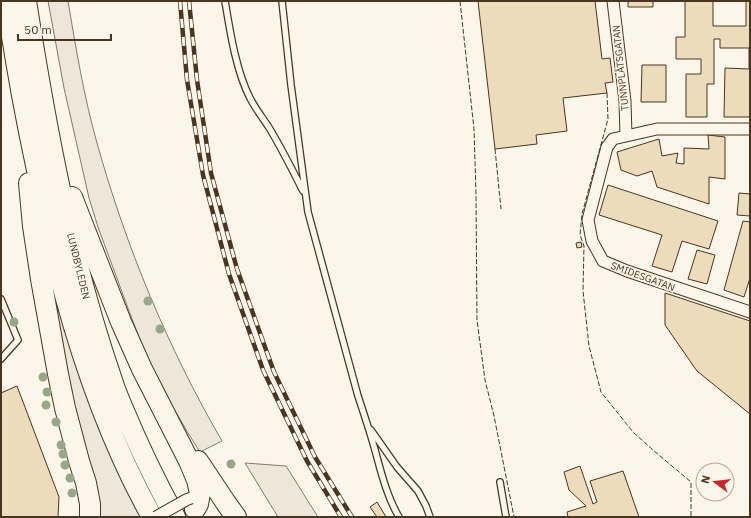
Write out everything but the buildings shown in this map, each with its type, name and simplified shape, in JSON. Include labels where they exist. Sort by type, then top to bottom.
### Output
[{"type":"highway","name":"LUNDBYLEDEN","points":[[6,1],[22,98],[37,172],[65,294],[99,403],[116,443],[152,517]]},
{"type":"highway","name":"LUNDBYLEDEN","points":[[26,1],[61,193],[91,316],[112,381],[143,456],[175,517]]},
{"type":"highway","points":[[22,98],[33,226],[41,279],[65,408],[89,494],[90,517]]},
{"type":"highway","points":[[52,145],[121,322],[142,369],[198,480],[200,493],[192,506]]},
{"type":"highway","points":[[165,415],[236,517]]},
{"type":"highway","points":[[192,506],[211,505],[223,517]]},
{"type":"street","name":"TUNNPLÅTSGATAN","points":[[613,1],[625,101],[626,136]]},
{"type":"street","points":[[626,136],[657,129],[750,129]]},
{"type":"street","name":"SMIDESGATAN","points":[[626,136],[613,139],[607,147],[588,220],[592,241],[603,261],[626,271],[750,312]]},
{"type":"street","points":[[156,517],[186,500],[192,506]]},
{"type":"lane","points":[[225,1],[235,54],[243,83],[250,99],[272,133],[306,196]]},
{"type":"lane","points":[[282,1],[291,85],[308,212],[358,396],[393,508],[399,517]]},
{"type":"lane","points":[[1,299],[18,340],[1,359]]},
{"type":"lane","points":[[368,426],[397,467],[418,491],[430,517]]},
{"type":"lane","points":[[500,482],[506,517]]},
{"type":"shaded area","points":[[48,1],[68,1],[92,126],[108,182],[121,220],[166,333],[202,406],[222,441],[200,452],[162,388],[144,350],[98,227],[89,198],[64,88]]},
{"type":"shaded area","points":[[54,288],[140,512],[140,517],[97,517],[47,290]]},
{"type":"shaded area","points":[[245,463],[286,466],[318,517],[278,517]]},
{"type":"railway","points":[[180,1],[187,80],[203,175],[229,274],[263,370],[307,461],[341,517]]},
{"type":"railway","points":[[189,1],[197,80],[211,173],[237,269],[274,372],[315,457],[352,517]]},
{"type":"fence","points":[[460,1],[474,129],[477,320],[485,380],[494,416],[514,517]]},
{"type":"fence","points":[[607,93],[608,119],[582,214],[580,235],[584,246],[583,291],[589,346],[601,392],[633,432],[691,482],[691,517]]},
{"type":"fence","points":[[495,149],[501,209]]}]
